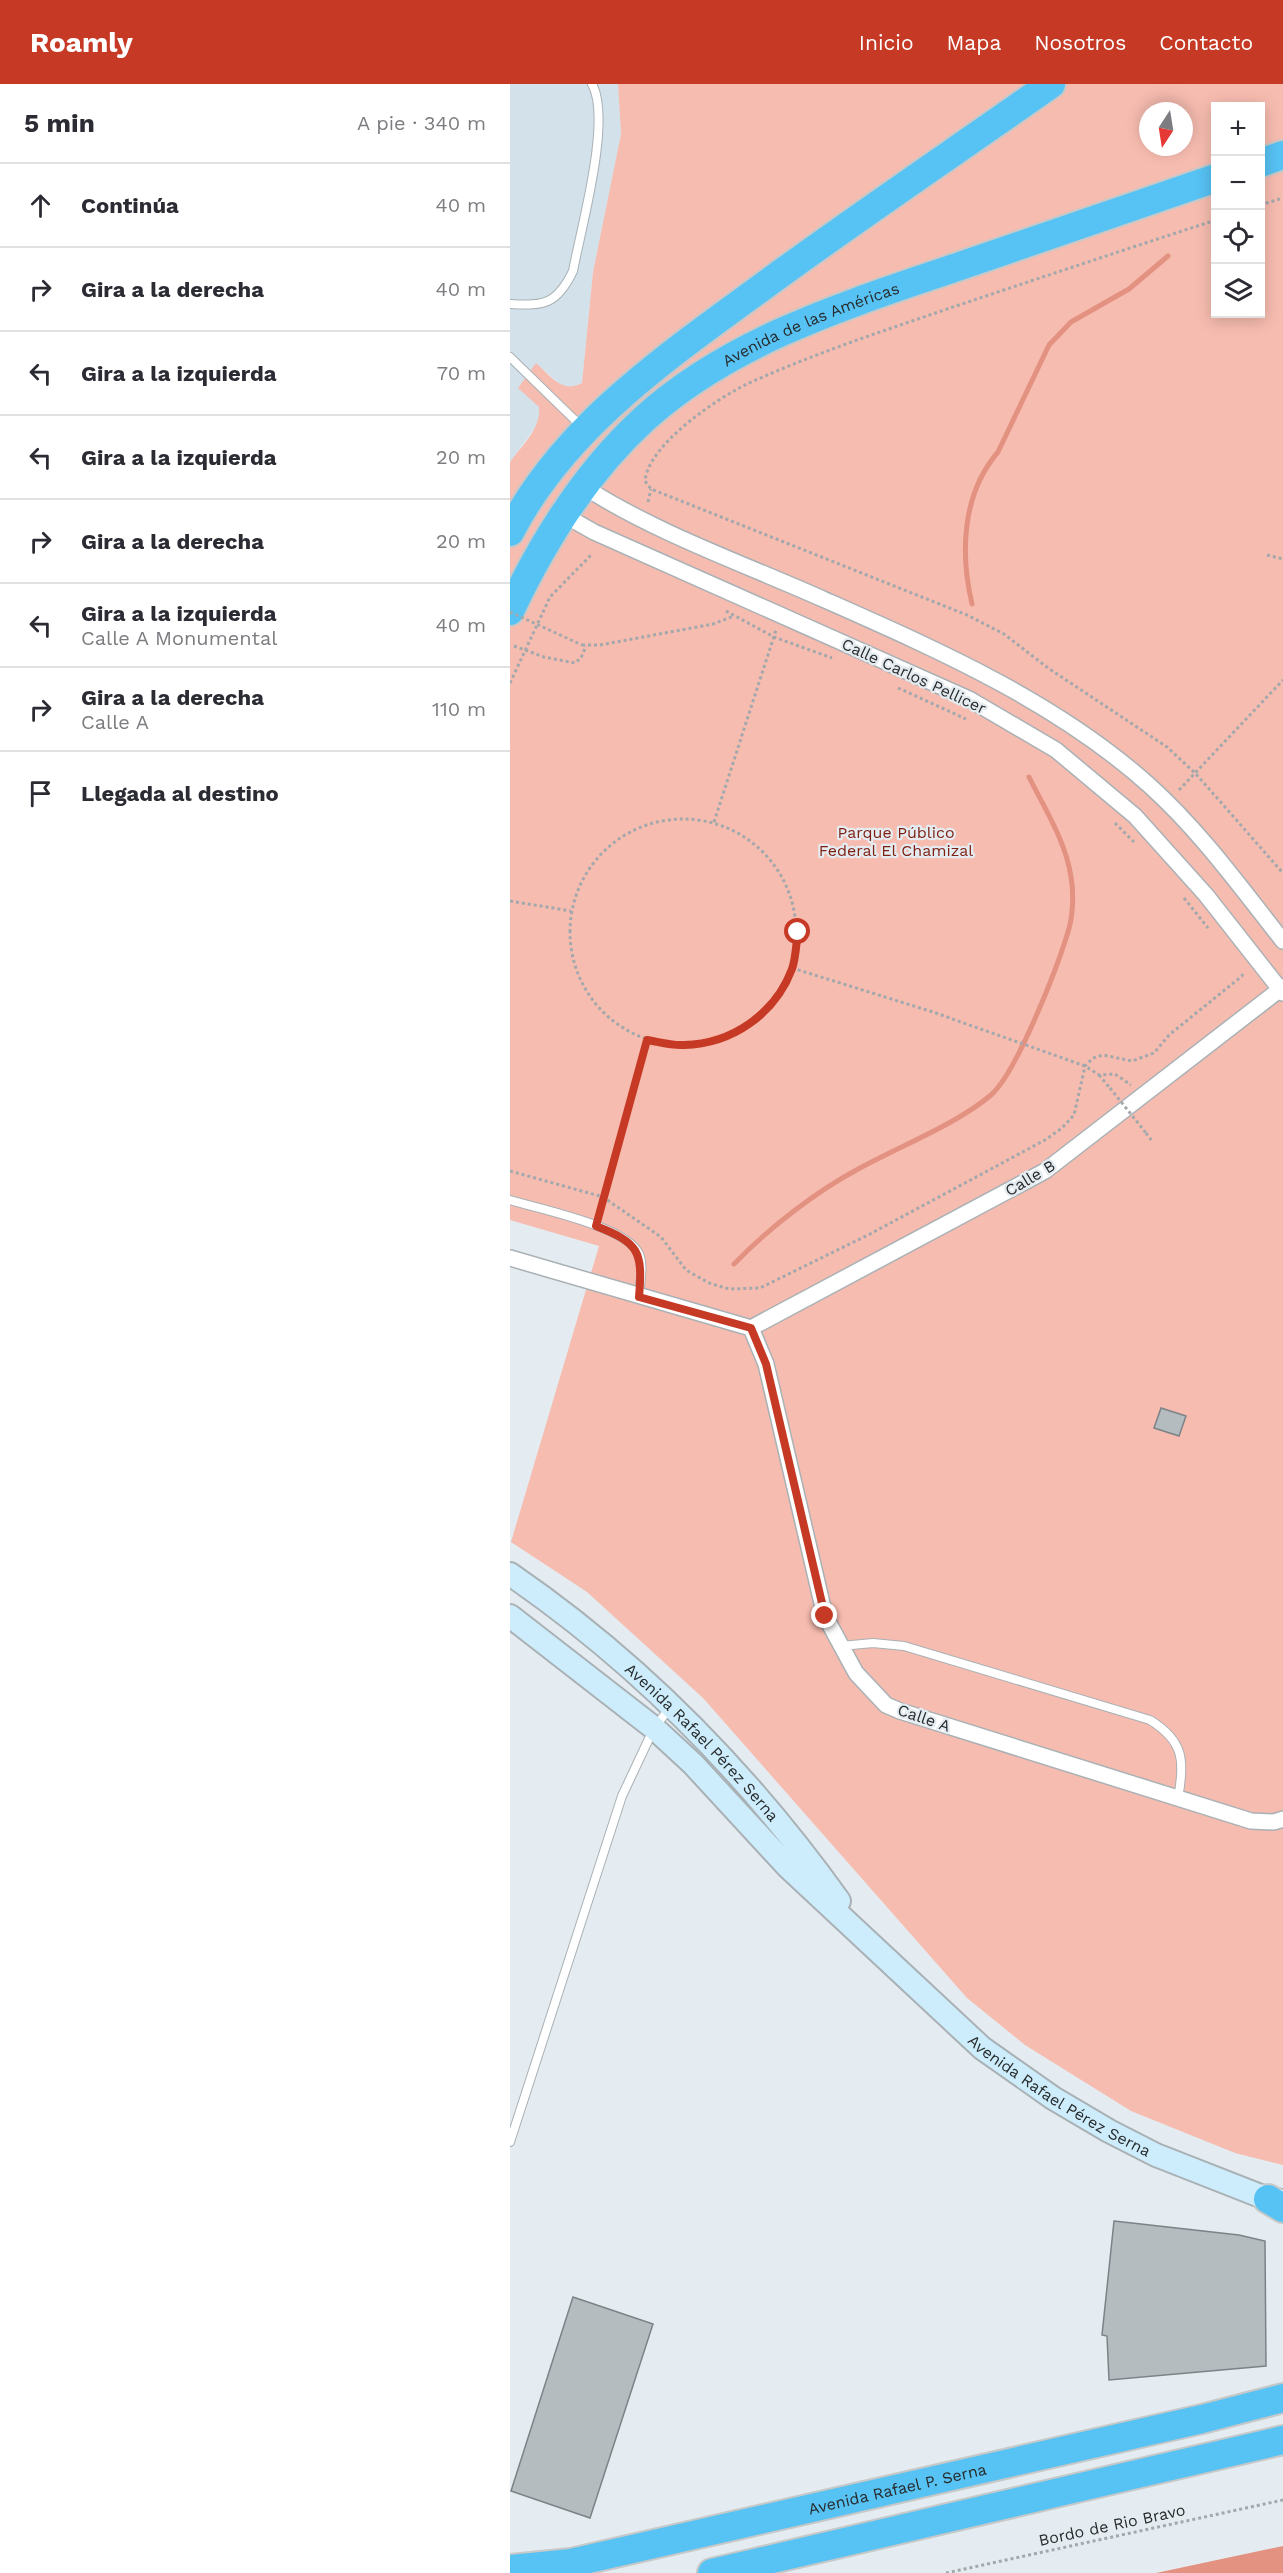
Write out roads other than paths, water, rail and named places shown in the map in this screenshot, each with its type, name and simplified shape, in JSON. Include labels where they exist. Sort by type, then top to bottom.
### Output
[{"type":"highway","points":[[510,532],[560,457],[586,430],[672,354],[795,264],[1051,84]]},
{"type":"highway","points":[[1265,161],[1283,155]]},
{"type":"highway","name":"Avenida de las Américas","points":[[510,611],[583,486],[643,420],[692,381],[746,350],[796,326],[912,282],[1211,179]]},
{"type":"highway","name":"Avenida Rafael P. Serna","points":[[510,2569],[571,2563],[1202,2419],[1283,2398]]},
{"type":"highway","points":[[712,2573],[1283,2440]]},
{"type":"main road","name":"Avenida Rafael Pérez Serna","points":[[510,1574],[568,1614],[636,1670],[724,1758],[808,1857],[866,1938]]},
{"type":"main road","name":"Avenida Rafael Pérez Serna","points":[[510,1616],[654,1728],[693,1764],[788,1867],[982,2048],[1053,2098],[1156,2155],[1279,2203]]},
{"type":"street","name":"Calle Carlos Pellicer","points":[[583,486],[634,516],[880,624],[979,672],[1067,722],[1150,786],[1210,849],[1283,941]]},
{"type":"street","name":"Calle Carlos Pellicer","points":[[564,515],[603,535],[969,699],[1056,750],[1135,816],[1206,895],[1282,989]]},
{"type":"street","name":"Calle B","points":[[751,1328],[1045,1171],[1282,989]]},
{"type":"street","points":[[510,1258],[751,1328]]},
{"type":"street","name":"Calle A","points":[[751,1328],[766,1364],[825,1616],[841,1647],[869,1690],[886,1705],[900,1711],[1251,1821],[1274,1822],[1283,1819]]},
{"type":"lane","points":[[510,304],[532,305],[549,302],[563,291],[573,271],[600,128],[597,94],[591,84]]},
{"type":"lane","points":[[510,357],[586,430]]},
{"type":"lane","points":[[510,1200],[596,1226],[622,1237],[639,1255],[642,1267],[639,1297]]},
{"type":"lane","points":[[841,1647],[873,1643],[904,1646],[1150,1720],[1168,1731],[1179,1747],[1183,1773],[1178,1798]]},
{"type":"lane","points":[[510,2142],[622,1796],[654,1728],[672,1705]]},
{"type":"waterway","points":[[972,604],[965,545],[971,505],[977,486],[986,468],[998,452],[1049,345],[1071,322],[1129,289],[1168,256]]},
{"type":"waterway","points":[[734,1264],[777,1224],[826,1188],[977,1106],[991,1095],[1012,1065],[1024,1043],[1055,969],[1068,932],[1072,905],[1071,877],[1065,851],[1029,777]]},
{"type":"park label","name":"Parque Público Federal El Chamizal","points":[[896,841]]}]
